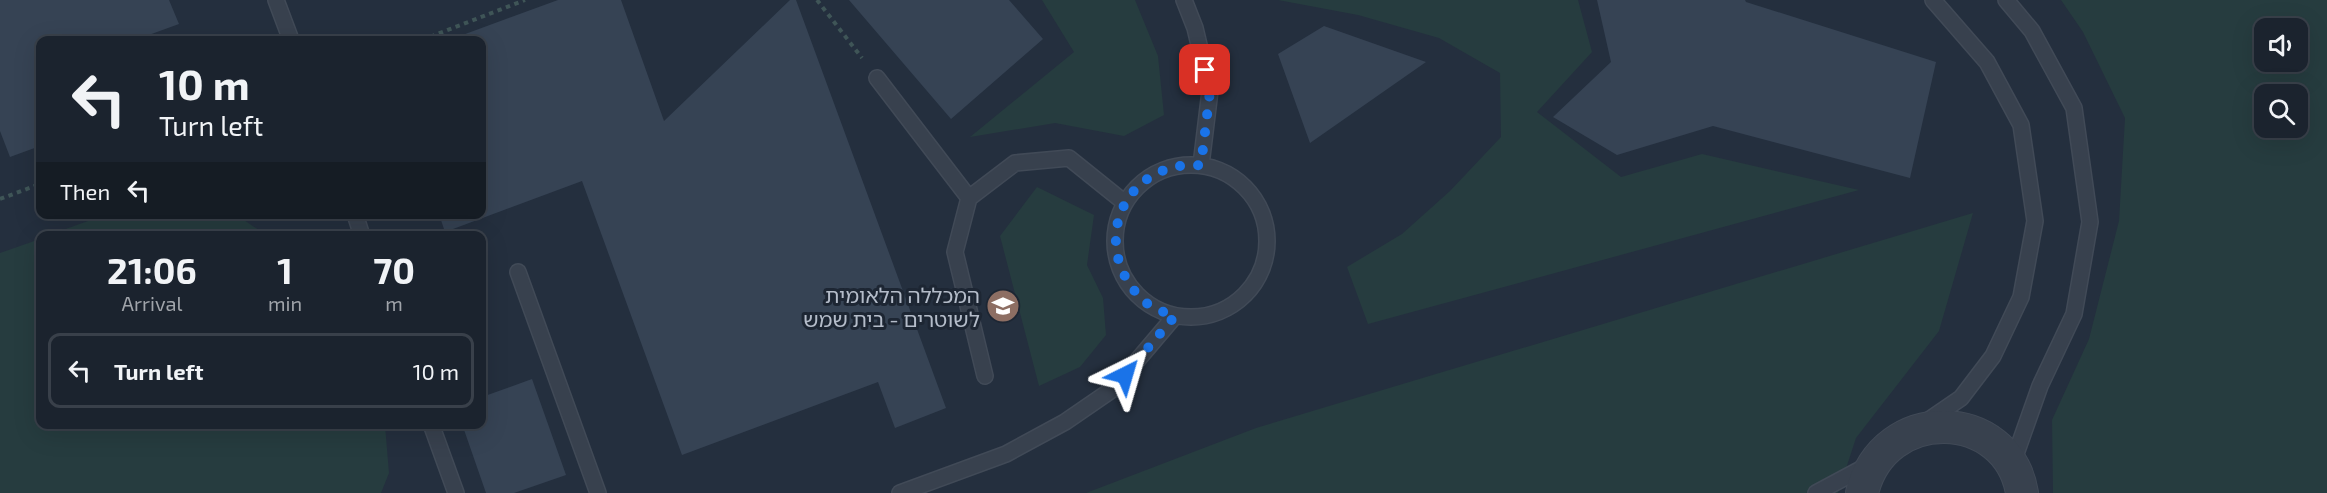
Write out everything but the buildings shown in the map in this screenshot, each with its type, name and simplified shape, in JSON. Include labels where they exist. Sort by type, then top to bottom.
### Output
[{"type":"street","points":[[1862,493],[1874,461],[1889,446],[1907,434],[1930,427],[1954,427],[1977,434],[1996,447],[2017,479]]},
{"type":"lane","points":[[276,0],[290,36]]},
{"type":"lane","points":[[1184,0],[1195,28],[1210,91],[1201,165]]},
{"type":"lane","points":[[1907,434],[1961,398],[1993,356],[2021,297],[2035,221],[2020,125],[1987,62],[1933,0]]},
{"type":"lane","points":[[2006,0],[2032,31],[2074,108],[2090,222],[2074,314],[2040,386],[2017,479]]},
{"type":"lane","points":[[876,78],[969,198]]},
{"type":"lane","points":[[985,376],[955,252],[969,198],[1015,163],[1069,158],[1125,203]]},
{"type":"lane","points":[[1201,165],[1217,169],[1240,183],[1257,203],[1266,228],[1266,255],[1257,280],[1248,292],[1227,309],[1202,317],[1175,316],[1150,306],[1125,280],[1116,255],[1116,228],[1125,203],[1150,176],[1175,166],[1201,165]]},
{"type":"lane","points":[[518,272],[598,493]]},
{"type":"lane","points":[[900,493],[1006,454],[1065,422],[1113,389],[1175,316]]},
{"type":"lane","points":[[433,429],[456,493]]},
{"type":"lane","points":[[1816,493],[1874,461]]},
{"type":"path","points":[[432,36],[525,0]]},
{"type":"path","points":[[817,0],[876,78]]},
{"type":"path","points":[[0,199],[36,186]]},
{"type":"green space","points":[[1042,0],[1135,0],[1158,56],[1164,115],[1124,136],[1055,123],[970,137],[1074,52]]},
{"type":"green space","points":[[1278,0],[1578,0],[1592,52],[1537,112],[1621,177],[1702,154],[1859,190],[1368,324],[1347,267],[1402,234],[1450,191],[1501,137],[1500,73],[1439,38],[1358,15]]},
{"type":"green space","points":[[2061,0],[2327,0],[2327,493],[2053,493],[2052,420],[2089,339],[2119,221],[2125,118],[2083,32]]},
{"type":"green space","points":[[1037,187],[1094,215],[1087,265],[1103,298],[1106,335],[1080,367],[1039,386],[1000,236]]},
{"type":"green space","points":[[1973,213],[1939,331],[1856,438],[1838,493],[1086,493],[1256,428]]},
{"type":"green space","points":[[94,219],[242,219],[260,231],[60,231]]},
{"type":"green space","points":[[36,240],[36,429],[385,429],[389,473],[381,493],[0,493],[0,253]]},
{"type":"place","name":"המכללה הלאומית לשוטרים - בית שמש","points":[[1003,306]]},
{"type":"route","points":[[1125,375],[1175,316],[1150,306],[1125,280],[1116,255],[1116,228],[1125,203],[1150,176],[1175,166],[1201,165],[1210,91],[1205,70]]}]
